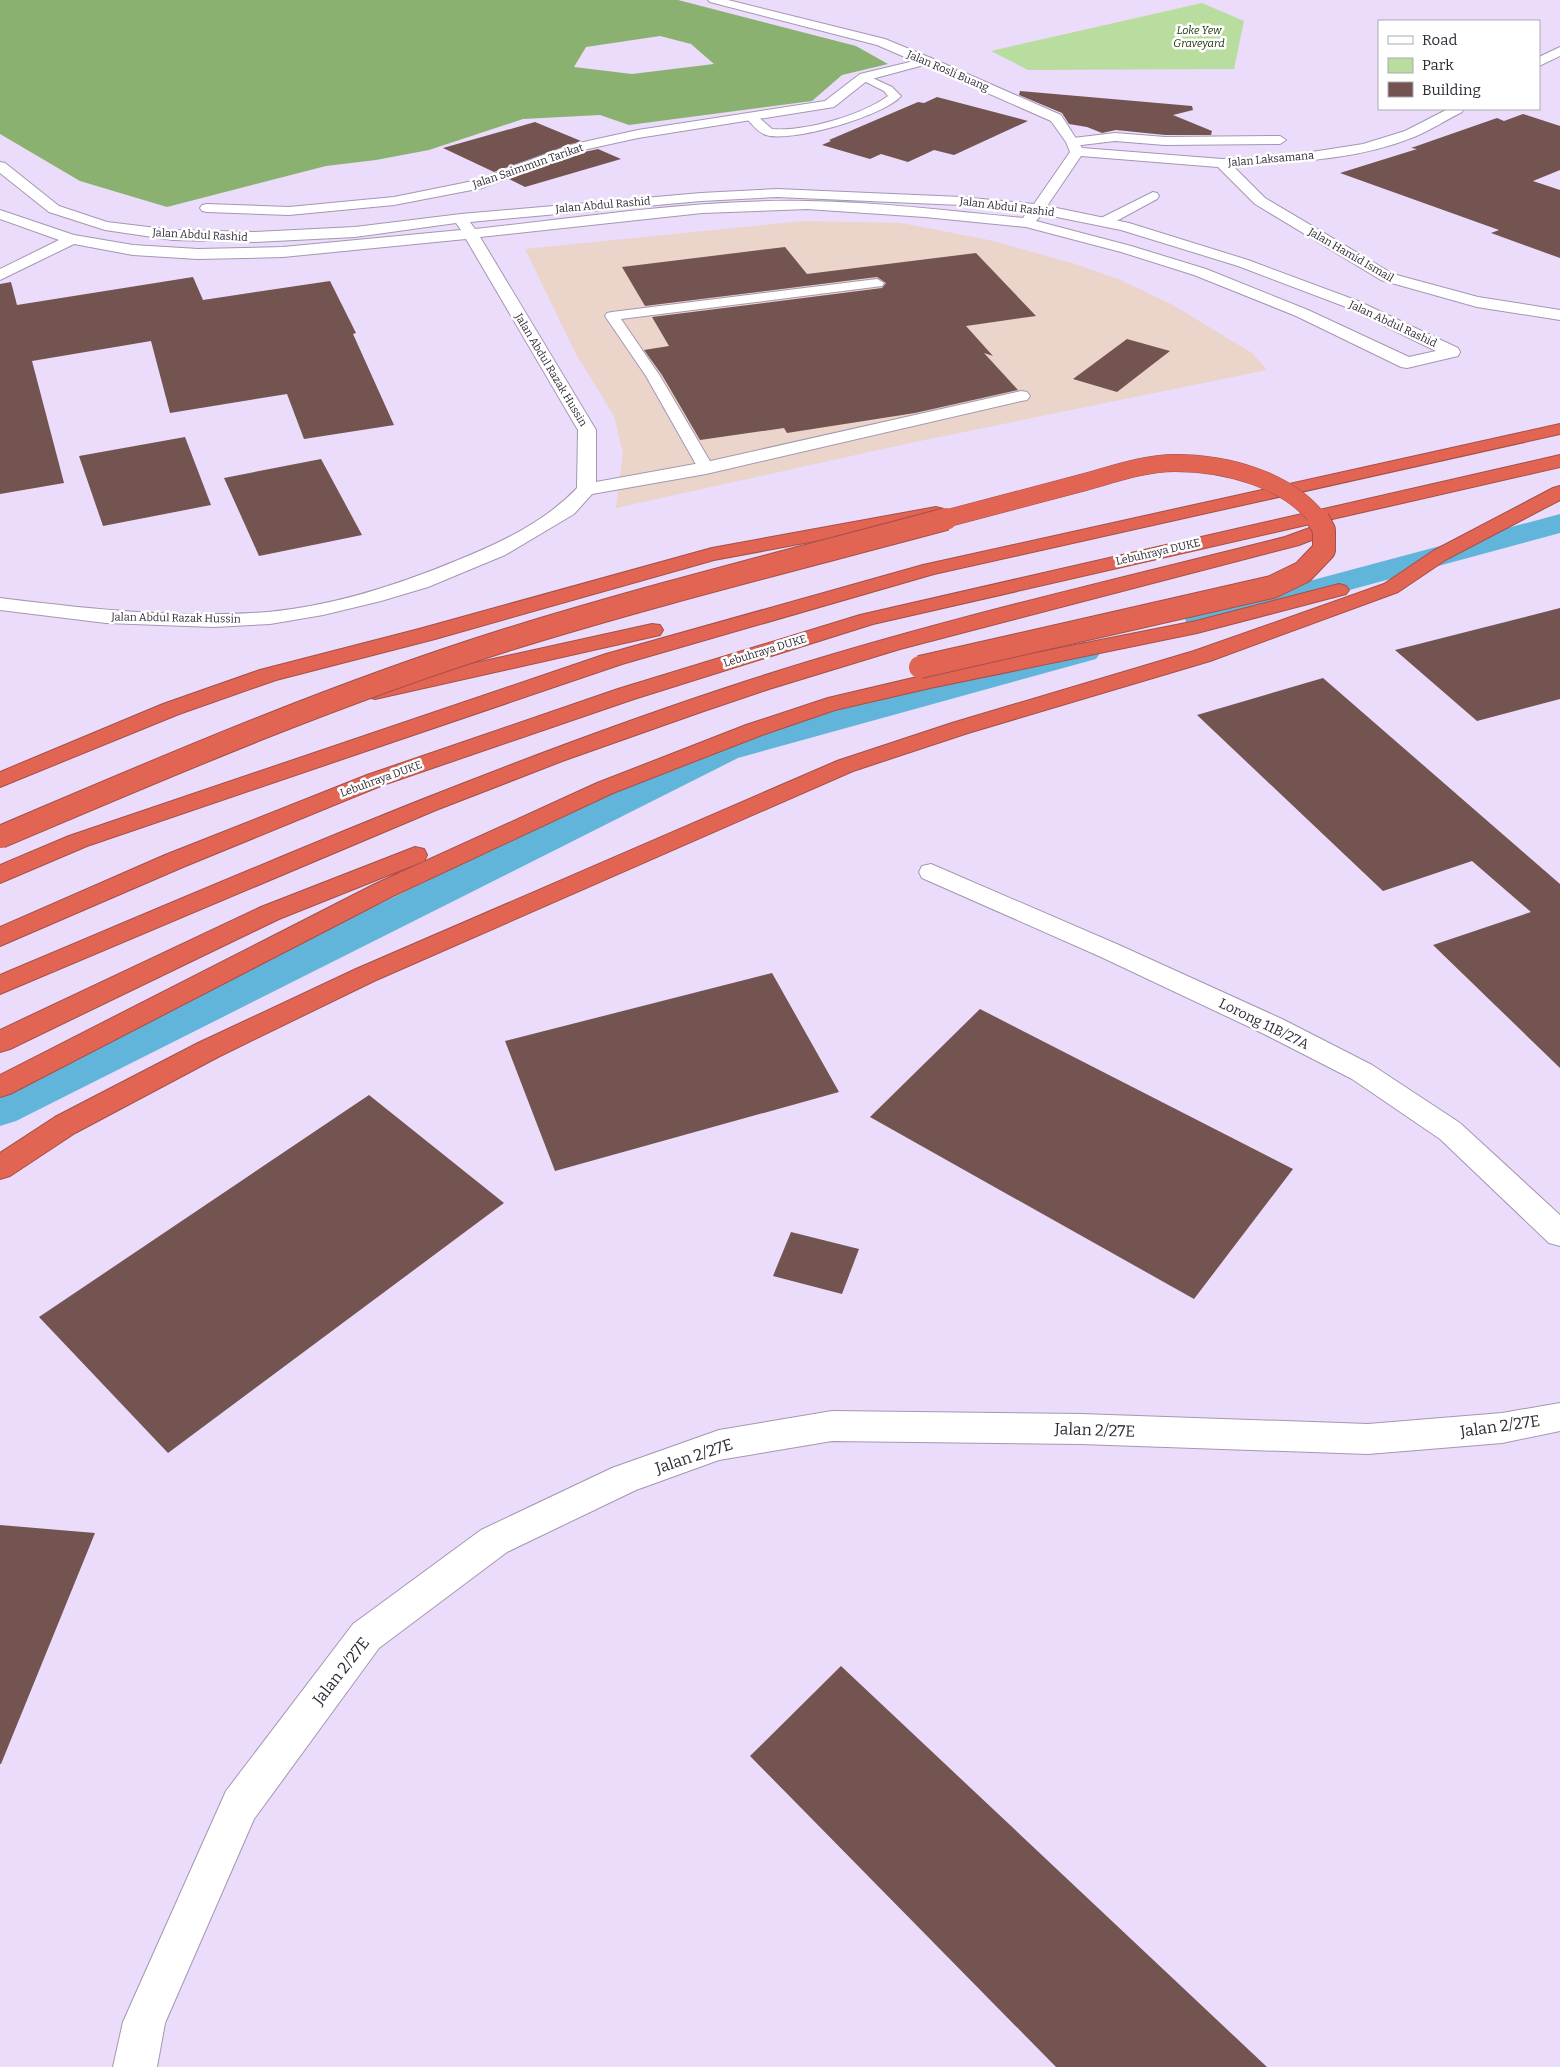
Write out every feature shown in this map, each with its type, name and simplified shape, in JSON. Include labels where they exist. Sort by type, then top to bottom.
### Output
[{"type":"highway","points":[[0,830],[373,692],[1560,429]]},
{"type":"highway","name":"Lebuhraya DUKE","points":[[0,937],[174,861],[375,780],[626,694],[867,619],[1560,460]]},
{"type":"highway","points":[[0,837],[205,749],[337,698],[500,642],[647,599],[1118,473],[1173,463],[1222,466],[1263,480],[1302,501],[1324,525],[1324,550],[1303,572],[1272,588],[874,678],[767,709],[666,745],[571,784],[415,855],[280,924],[0,1079]]},
{"type":"highway","points":[[0,985],[328,846],[488,781],[614,735],[762,684],[894,644],[1292,541],[1446,486]]},
{"type":"highway","points":[[0,1087],[384,890],[606,788],[754,730],[828,704],[930,681],[1197,627],[1306,600],[1376,578],[1440,554],[1560,492]]},
{"type":"highway","points":[[0,780],[171,710],[268,676],[427,634],[712,554],[1038,494]]},
{"type":"highway","points":[[0,1168],[65,1125],[208,1050],[365,975],[844,766],[969,725],[1202,656],[1309,619],[1391,588],[1440,554]]},
{"type":"highway","points":[[0,875],[78,840],[576,672],[930,569]]},
{"type":"highway","points":[[0,1042],[270,913],[415,855]]},
{"type":"highway","points":[[0,1003],[127,932]]},
{"type":"street","name":"Jalan Rosli Buang","points":[[714,0],[881,42],[1056,118],[1075,147]]},
{"type":"street","points":[[1540,62],[1560,52]]},
{"type":"street","name":"Jalan Saimmun Tarikat","points":[[207,208],[289,211],[394,201],[482,184],[570,149],[638,134],[829,104],[864,77],[927,61]]},
{"type":"street","name":"Jalan Laksamana","points":[[1075,147],[1222,163],[1299,158],[1365,148],[1410,134],[1456,110]]},
{"type":"street","points":[[1026,223],[1038,209],[1075,147]]},
{"type":"street","name":"Jalan Hamid Ismail","points":[[1222,163],[1260,201],[1387,277],[1477,302],[1560,315]]},
{"type":"street","name":"Jalan Abdul Rashid","points":[[0,166],[54,209],[105,226],[173,236],[255,237],[466,226],[702,209],[808,206],[925,213],[1026,223],[1126,249],[1200,272],[1302,313],[1407,363],[1452,352],[1352,304],[1244,263],[1124,226],[1038,209],[961,201],[777,193],[701,197],[466,226],[282,252],[198,254],[133,250],[72,238],[35,228],[0,214]]},
{"type":"street","name":"Jalan Abdul Razak Hussin","points":[[0,604],[106,617],[214,621],[270,618],[323,609],[421,583],[498,551],[567,510],[586,489],[587,430],[466,226]]},
{"type":"street","points":[[0,275],[72,238]]},
{"type":"street","points":[[586,489],[706,468],[1021,396]]},
{"type":"street","name":"Lorong 11B/27A","points":[[931,872],[1272,1026],[1362,1072],[1450,1130],[1560,1234]]},
{"type":"street","name":"Jalan 2/27E","points":[[136,2067],[144,2022],[240,1805],[366,1636],[494,1541],[624,1479],[719,1444],[832,1426],[1081,1429],[1368,1439],[1502,1428],[1560,1417]]},
{"type":"lane","points":[[752,117],[768,132],[778,134],[795,132],[844,119],[889,102],[896,96],[888,89],[864,77]]},
{"type":"lane","points":[[1075,147],[1115,137],[1165,141],[1280,140]]},
{"type":"lane","points":[[1104,222],[1152,196]]},
{"type":"lane","points":[[706,468],[653,376],[612,316],[877,282]]},
{"type":"shaded area","points":[[803,221],[901,223],[989,240],[1072,263],[1118,279],[1171,304],[1252,353],[1267,370],[910,443],[616,508],[623,453],[614,416],[576,354],[525,249]]},
{"type":"green space","points":[[0,0],[678,0],[856,46],[888,64],[842,75],[812,101],[629,125],[600,115],[523,119],[429,150],[376,160],[326,166],[167,207],[80,181],[0,134]],"holes":[[[660,36],[691,44],[714,64],[632,74],[574,67],[586,47]]]},
{"type":"green space","name":"Loke Yew Graveyard","points":[[1202,3],[1244,21],[1234,69],[1028,70],[991,51]]},
{"type":"building","points":[[1020,91],[1192,106],[1193,110],[1173,115],[1212,131],[1211,135],[1165,135],[1116,130],[1102,133],[1087,127],[1069,124],[1062,113],[1019,95]]},
{"type":"building","points":[[937,97],[1028,121],[954,155],[934,150],[908,162],[881,154],[870,159],[822,145],[831,141],[829,140],[918,102],[924,103]]},
{"type":"building","points":[[1523,114],[1560,126],[1560,170],[1533,181],[1560,190],[1560,258],[1491,233],[1499,230],[1340,173],[1417,149],[1411,148],[1497,118],[1504,121]]},
{"type":"building","points":[[535,122],[581,141],[494,172],[443,148]]},
{"type":"building","points":[[598,149],[621,159],[525,187],[509,179],[575,154]]},
{"type":"building","points":[[785,247],[807,274],[976,253],[1036,316],[966,326],[993,356],[984,353],[1018,390],[915,413],[787,433],[784,428],[700,440],[662,375],[644,350],[669,346],[652,317],[882,288],[886,283],[877,277],[645,306],[622,267]]},
{"type":"building","points":[[193,277],[203,300],[330,281],[356,333],[353,334],[394,425],[304,439],[287,394],[170,413],[151,341],[32,361],[64,483],[0,494],[0,284],[11,282],[17,305]]},
{"type":"building","points":[[1127,339],[1170,351],[1117,392],[1073,379]]},
{"type":"building","points":[[185,437],[211,505],[103,526],[79,456]]},
{"type":"building","points":[[321,459],[362,535],[259,556],[224,478]]},
{"type":"building","points":[[1560,608],[1560,699],[1477,721],[1395,650]]},
{"type":"building","points":[[1323,678],[1560,884],[1560,1068],[1433,945],[1531,912],[1472,861],[1383,891],[1197,715]]},
{"type":"building","points":[[772,973],[839,1092],[555,1171],[505,1041]]},
{"type":"building","points":[[980,1009],[1293,1169],[1194,1299],[870,1117]]},
{"type":"building","points":[[369,1095],[504,1203],[168,1453],[39,1317]]},
{"type":"building","points":[[791,1232],[859,1249],[842,1294],[773,1276]]},
{"type":"building","points":[[0,1525],[95,1533],[1,1764],[0,1764]]},
{"type":"building","points":[[841,1666],[1267,2067],[1056,2067],[750,1756]]},
{"type":"waterway","points":[[1202,620],[1560,523]]},
{"type":"waterway","points":[[0,1109],[725,750],[1084,652]]}]
